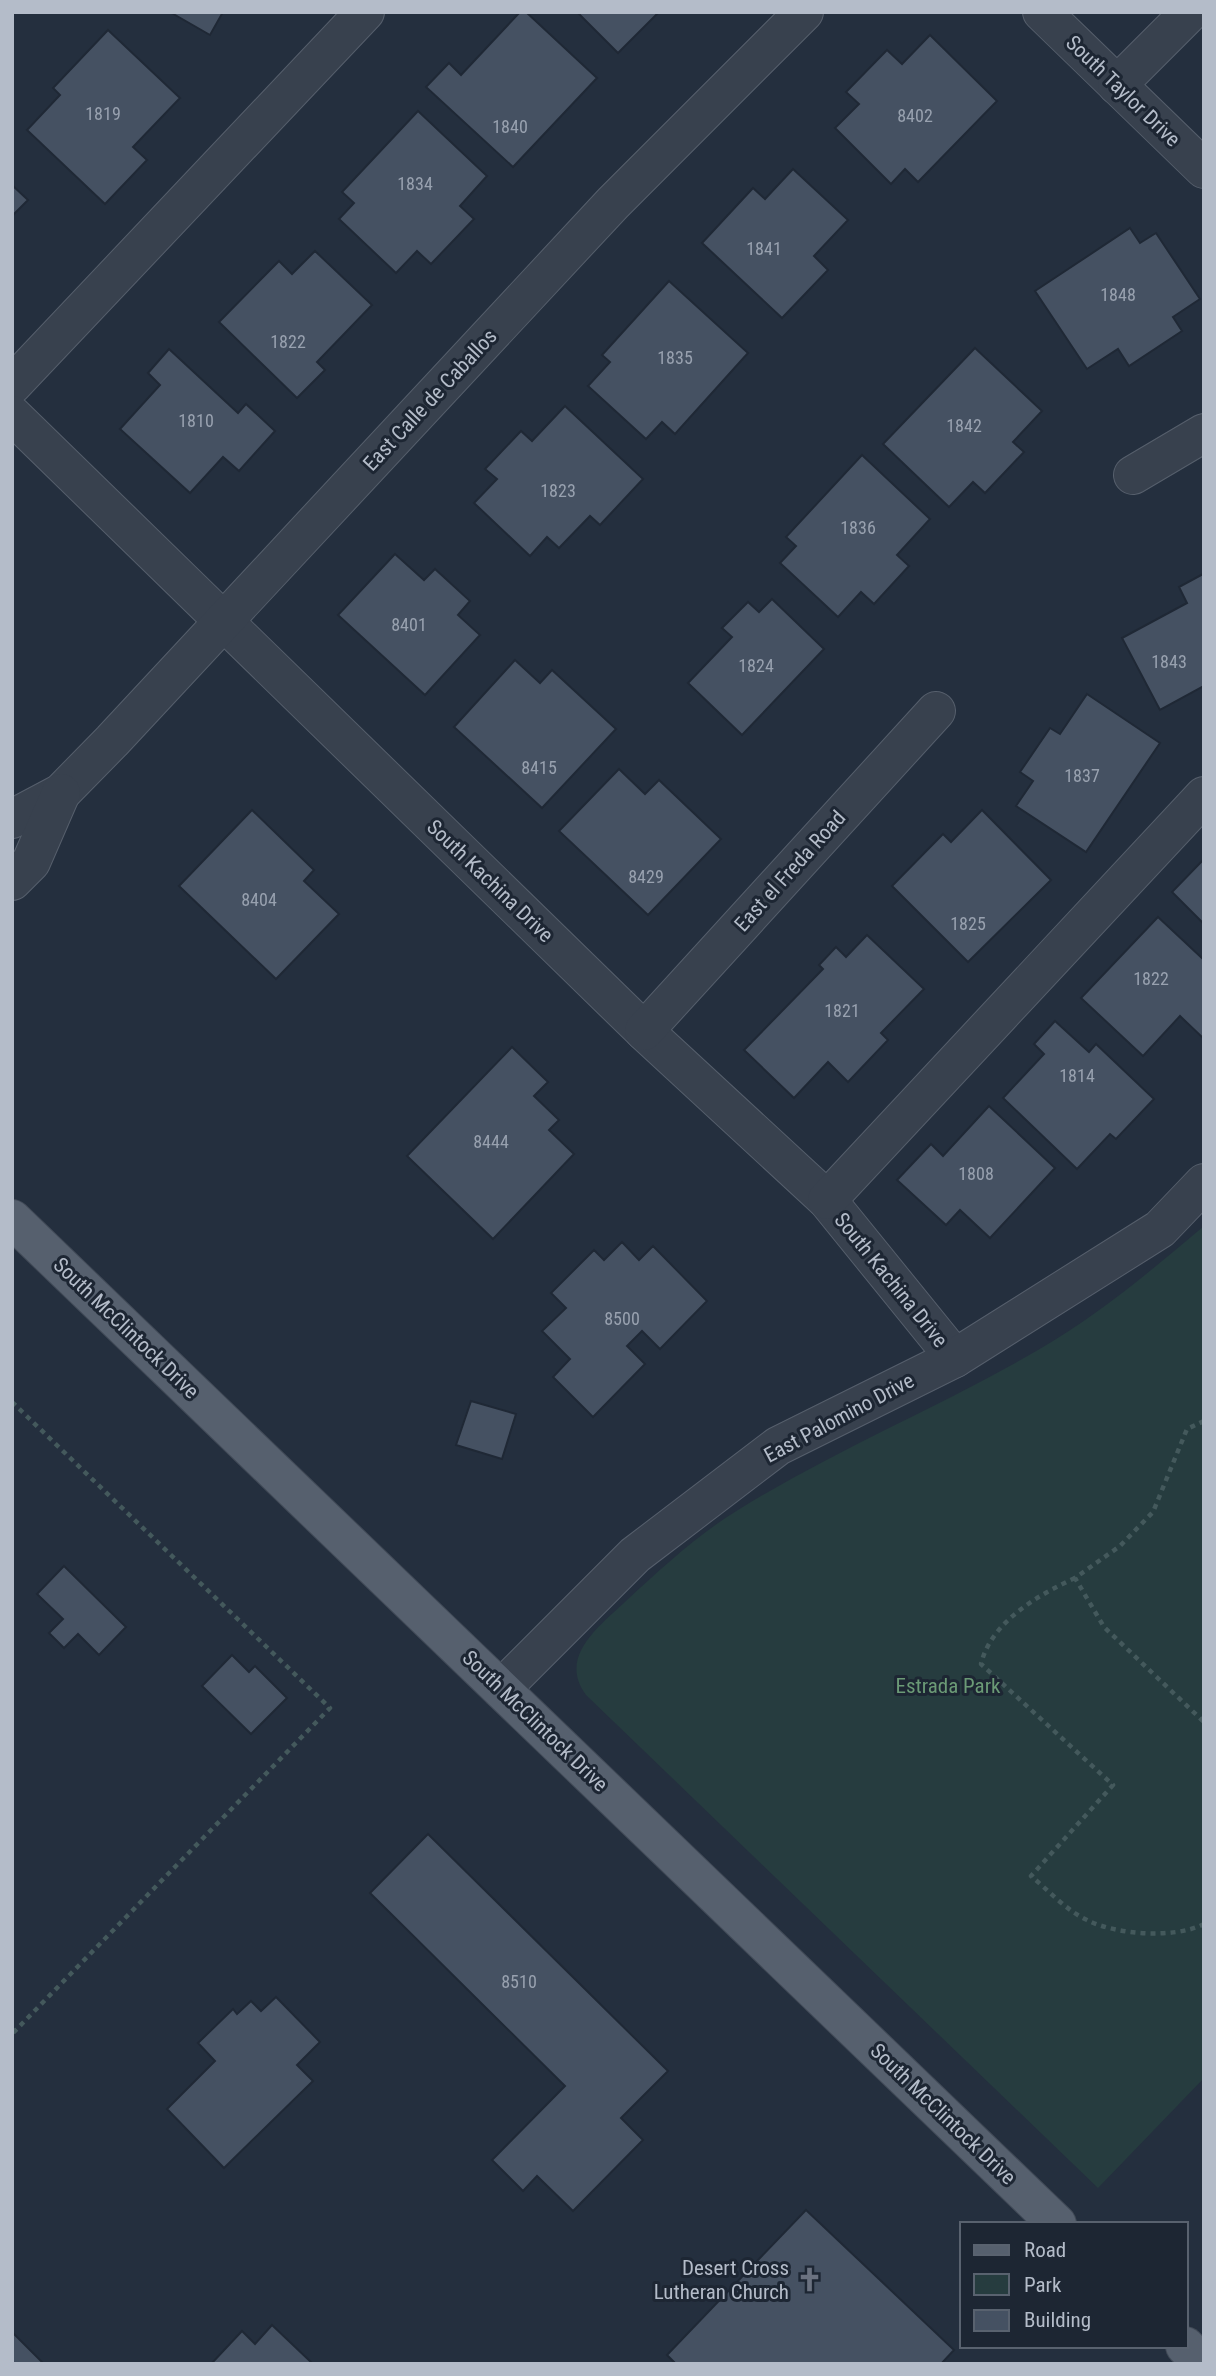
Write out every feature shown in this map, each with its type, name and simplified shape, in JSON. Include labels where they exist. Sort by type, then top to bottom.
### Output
[{"type":"main road","name":"South McClintock Drive","points":[[12,1219],[1055,2222]]},
{"type":"main road","points":[[1187,2348],[1203,2364]]},
{"type":"street","points":[[12,385],[365,12]]},
{"type":"street","name":"East Calle de Caballos","points":[[61,793],[613,203],[804,12]]},
{"type":"street","name":"South Taylor Drive","points":[[1042,12],[1204,169]]},
{"type":"street","points":[[1117,85],[1190,12]]},
{"type":"street","name":"South Kachina Drive","points":[[12,415],[644,1031],[827,1200],[955,1358]]},
{"type":"street","points":[[1133,475],[1204,433]]},
{"type":"street","name":"East el Freda Road","points":[[644,1031],[936,711]]},
{"type":"street","points":[[12,819],[61,793]]},
{"type":"street","points":[[12,881],[31,862],[61,793]]},
{"type":"street","points":[[827,1200],[1204,796]]},
{"type":"street","name":"East Palomino Drive","points":[[501,1689],[635,1555],[778,1446],[955,1358],[1160,1229],[1204,1183]]},
{"type":"path","points":[[12,1402],[330,1708],[12,2034]]},
{"type":"path","points":[[1204,1421],[1187,1429],[1153,1512],[1120,1546],[1075,1578],[1045,1592],[1012,1618],[985,1645],[981,1664],[1113,1785],[1031,1876],[1087,1920],[1144,1935],[1195,1929],[1204,1924]]},
{"type":"path","points":[[1075,1578],[1104,1627],[1204,1722]]},
{"type":"green space","name":"Estrada Park","points":[[1204,1226],[1204,2078],[1098,2188],[586,1695],[578,1681],[577,1667],[579,1654],[595,1631],[653,1576],[708,1530],[774,1488],[1001,1371],[1060,1337],[1124,1292]]},
{"type":"building","points":[[170,12],[223,12],[210,35]]},
{"type":"building","points":[[520,12],[526,12],[597,78],[513,167],[426,87],[449,63],[461,75]]},
{"type":"building","points":[[577,12],[659,12],[618,53]]},
{"type":"building","points":[[108,30],[180,98],[133,147],[147,160],[105,204],[27,130],[60,95],[53,88]]},
{"type":"building","points":[[930,35],[997,101],[918,182],[905,169],[891,184],[835,128],[859,104],[846,92],[887,50],[902,64]]},
{"type":"building","points":[[418,111],[487,176],[460,206],[474,219],[431,264],[417,251],[396,273],[339,219],[354,203],[342,192]]},
{"type":"building","points":[[793,169],[848,220],[814,256],[828,270],[782,318],[702,243],[753,188],[765,199]]},
{"type":"building","points":[[12,185],[28,200],[12,216]]},
{"type":"building","points":[[1130,228],[1140,243],[1156,233],[1200,299],[1173,317],[1182,331],[1129,366],[1118,349],[1087,369],[1035,291]]},
{"type":"building","points":[[315,251],[372,305],[317,362],[325,370],[297,398],[219,322],[279,261],[292,274]]},
{"type":"building","points":[[669,281],[748,353],[675,434],[662,422],[646,439],[588,386],[610,362],[602,355]]},
{"type":"building","points":[[975,348],[1042,411],[1013,442],[1024,452],[985,493],[973,482],[949,507],[883,444]]},
{"type":"building","points":[[169,349],[238,413],[246,404],[275,431],[239,471],[223,457],[190,493],[120,429],[160,385],[148,373]]},
{"type":"building","points":[[565,406],[643,479],[600,525],[590,516],[559,548],[547,537],[530,556],[474,503],[497,479],[485,469],[521,431],[532,441]]},
{"type":"building","points":[[862,455],[930,519],[897,555],[909,566],[874,604],[861,592],[838,617],[780,563],[796,546],[786,537]]},
{"type":"building","points":[[395,554],[424,580],[435,569],[470,601],[458,615],[480,635],[425,695],[338,615]]},
{"type":"building","points":[[1203,574],[1204,686],[1160,710],[1122,638],[1187,603],[1179,587]]},
{"type":"building","points":[[772,599],[824,649],[742,735],[688,683],[732,637],[722,628],[748,602],[759,612]]},
{"type":"building","points":[[515,660],[540,683],[552,670],[616,729],[542,808],[454,727]]},
{"type":"building","points":[[1087,694],[1160,743],[1086,852],[1016,806],[1033,781],[1020,772],[1050,728],[1060,734]]},
{"type":"building","points":[[619,769],[645,794],[659,780],[721,839],[648,915],[559,831]]},
{"type":"building","points":[[252,810],[314,870],[304,881],[339,914],[276,979],[179,886]]},
{"type":"building","points":[[982,810],[1051,880],[968,962],[892,886],[943,834],[951,842]]},
{"type":"building","points":[[1204,859],[1204,924],[1172,892]]},
{"type":"building","points":[[1158,917],[1204,960],[1204,1039],[1180,1016],[1143,1056],[1081,998]]},
{"type":"building","points":[[867,935],[924,989],[881,1033],[888,1040],[848,1082],[828,1062],[794,1098],[744,1050],[823,969],[819,965],[836,947],[846,957]]},
{"type":"building","points":[[1055,1021],[1089,1052],[1096,1044],[1154,1099],[1116,1139],[1110,1134],[1077,1169],[1003,1098],[1044,1054],[1034,1044]]},
{"type":"building","points":[[512,1047],[548,1082],[534,1096],[559,1120],[549,1130],[574,1154],[493,1239],[407,1156]]},
{"type":"building","points":[[989,1106],[1055,1168],[990,1238],[960,1210],[946,1225],[897,1180],[931,1144],[943,1156]]},
{"type":"building","points":[[622,1242],[639,1260],[653,1246],[707,1301],[660,1349],[642,1331],[627,1346],[645,1364],[593,1417],[553,1377],[570,1359],[542,1331],[566,1308],[551,1293],[594,1250],[604,1260]]},
{"type":"building","points":[[471,1401],[516,1414],[502,1459],[456,1445]]},
{"type":"building","points":[[64,1566],[126,1627],[99,1655],[78,1634],[64,1648],[49,1633],[63,1619],[37,1594]]},
{"type":"building","points":[[232,1655],[249,1672],[255,1666],[287,1698],[251,1734],[202,1686]]},
{"type":"building","points":[[428,1834],[668,2071],[621,2118],[643,2140],[573,2211],[537,2176],[523,2191],[492,2160],[565,2086],[370,1893]]},
{"type":"building","points":[[276,1997],[320,2042],[297,2065],[313,2081],[224,2168],[167,2109],[215,2061],[198,2043],[233,2009],[237,2014],[251,2001],[261,2011]]},
{"type":"building","name":"Desert Cross Lutheran Church","points":[[806,2210],[954,2350],[941,2364],[676,2364],[667,2355]]},
{"type":"building","points":[[272,2325],[313,2364],[211,2364],[242,2331],[255,2344]]},
{"type":"building","points":[[12,2332],[44,2364],[12,2364]]},
{"type":"place","name":"Desert Cross Lutheran Church","points":[[809,2280]]}]
